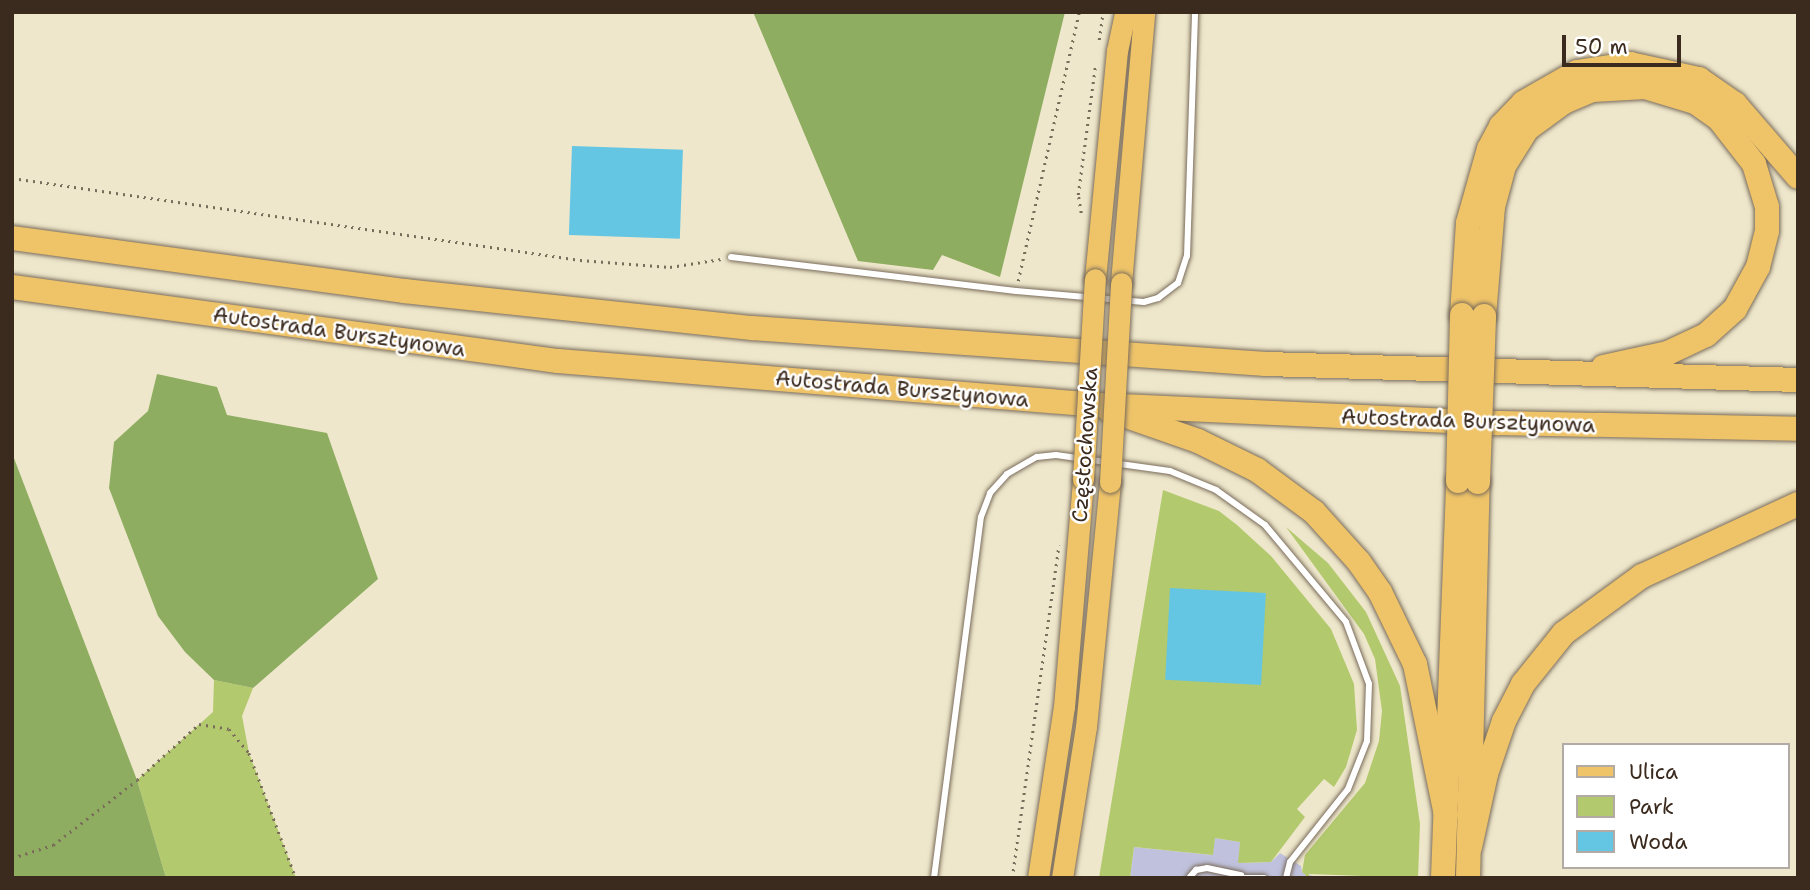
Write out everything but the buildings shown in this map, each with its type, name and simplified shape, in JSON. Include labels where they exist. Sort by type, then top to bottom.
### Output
[{"type":"highway","points":[[1468,878],[1468,482],[1473,316],[1468,222],[1489,149],[1501,126],[1523,103],[1577,72],[1630,64],[1699,79],[1735,104],[1798,177]]},
{"type":"highway","points":[[1473,316],[1495,196],[1504,166],[1527,129],[1564,102],[1592,90],[1622,86],[1669,92],[1695,102],[1719,119],[1754,164],[1767,207],[1767,231],[1758,267],[1742,300],[1692,343],[1634,362],[1556,376]]},
{"type":"highway","points":[[12,238],[404,292],[752,328],[1146,358],[1556,376],[1798,380]]},
{"type":"highway","name":"Autostrada Bursztynowa","points":[[12,287],[558,361],[1099,405],[1499,423],[1798,429]]},
{"type":"highway","points":[[1099,405],[1198,441],[1257,470],[1314,512],[1359,562],[1380,592],[1415,664],[1446,814]]},
{"type":"highway","points":[[1443,878],[1468,482]]},
{"type":"highway","points":[[1470,848],[1486,774],[1504,721],[1522,684],[1564,633],[1642,576],[1798,503]]},
{"type":"main road","name":"Częstochowska","points":[[1038,878],[1064,707],[1083,479],[1095,279],[1117,51],[1125,12]]},
{"type":"main road","name":"Częstochowska","points":[[1062,878],[1087,727],[1110,482],[1121,283],[1144,12]]},
{"type":"lane","points":[[731,257],[1144,302],[1169,292],[1178,283],[1187,256],[1195,12]]},
{"type":"lane","points":[[12,246],[50,244]]},
{"type":"lane","points":[[12,280],[41,291]]},
{"type":"lane","points":[[933,878],[981,517],[990,493],[1007,474],[1037,457],[1056,455],[1170,471],[1216,490],[1265,525],[1346,622],[1369,684],[1365,750],[1348,789],[1290,862],[1286,878]]},
{"type":"lane","points":[[1189,878],[1196,870],[1207,868],[1241,877],[1264,878]]},
{"type":"path","points":[[1016,290],[1079,12]]},
{"type":"path","points":[[12,178],[580,260],[670,267],[731,257]]},
{"type":"path","points":[[1012,878],[1042,686],[1056,551],[1063,537]]},
{"type":"path","points":[[12,858],[53,845],[137,780],[200,724],[229,729],[249,753],[296,878]]},
{"type":"shaded area","points":[[1215,838],[1240,842],[1239,863],[1271,862],[1280,853],[1301,866],[1302,872],[1318,878],[1130,878],[1134,847],[1212,855]]},
{"type":"green space","points":[[753,12],[1065,12],[1000,277],[942,255],[933,270],[858,261]]},
{"type":"green space","points":[[157,374],[217,387],[227,415],[327,433],[378,579],[253,688],[214,680],[185,652],[158,616],[109,488],[114,442],[148,411]]},
{"type":"green space","points":[[12,453],[137,780],[166,878],[12,878]]},
{"type":"green space","points":[[1163,490],[1219,511],[1237,525],[1271,556],[1331,629],[1354,684],[1357,730],[1346,767],[1334,787],[1324,779],[1297,809],[1305,817],[1271,862],[1238,863],[1240,842],[1215,838],[1213,855],[1134,847],[1130,878],[1099,878]]},
{"type":"green space","points":[[1286,527],[1328,563],[1366,612],[1400,686],[1420,824],[1418,878],[1309,874],[1309,878],[1302,872],[1305,855],[1365,783],[1379,741],[1382,711],[1375,659],[1364,634]]},
{"type":"green space","points":[[214,680],[253,688],[242,716],[249,753],[296,878],[166,878],[137,780],[213,712]]},
{"type":"water","points":[[572,146],[683,150],[680,239],[569,235]]},
{"type":"water","points":[[1170,588],[1266,593],[1261,685],[1165,680]]}]
